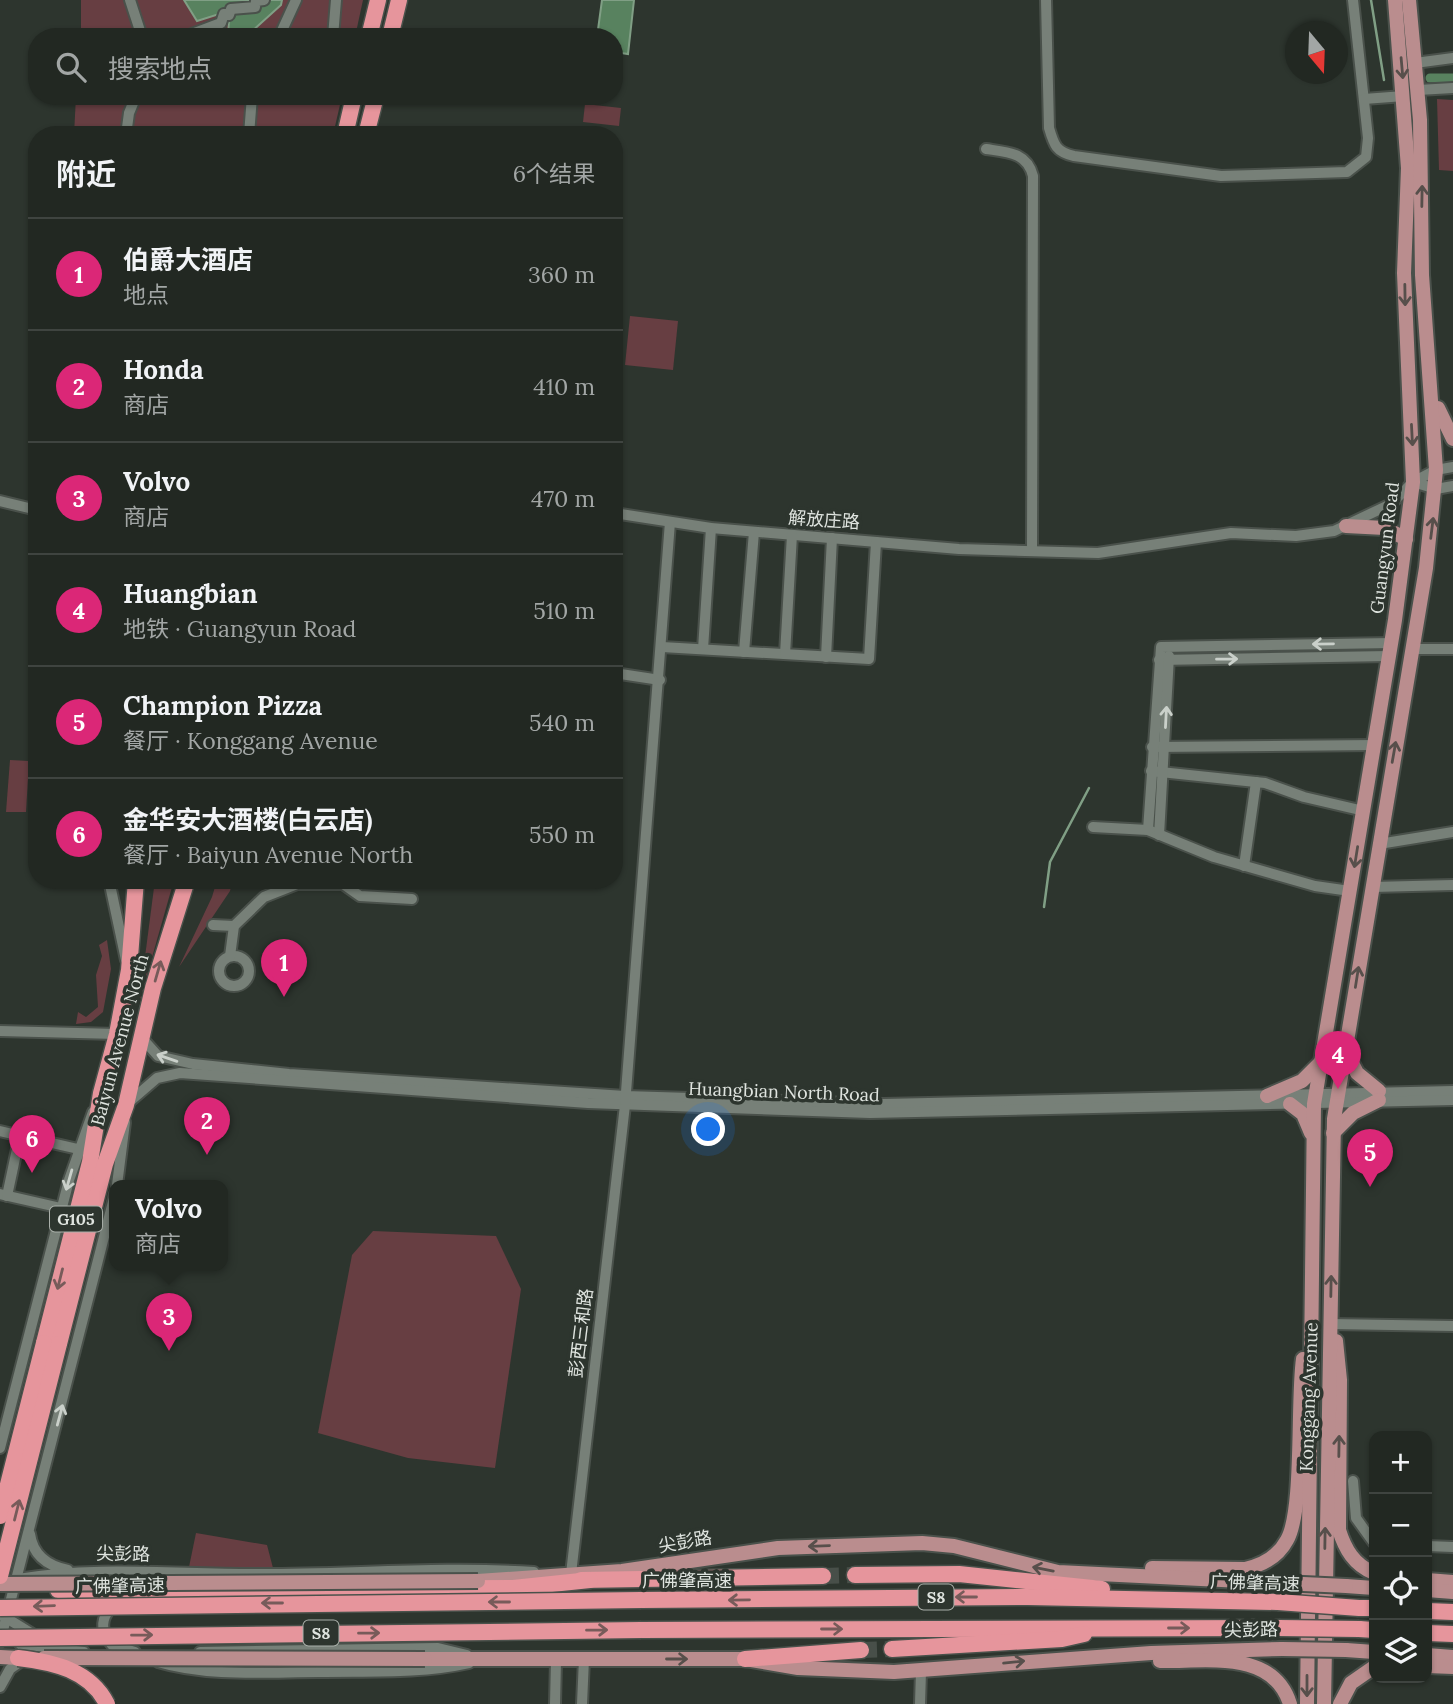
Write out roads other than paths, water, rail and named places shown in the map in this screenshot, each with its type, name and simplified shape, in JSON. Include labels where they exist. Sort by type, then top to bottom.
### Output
[{"type":"highway","points":[[371,28],[378,0]]},
{"type":"highway","points":[[392,28],[399,0]]},
{"type":"highway","points":[[347,126],[352,105]]},
{"type":"highway","points":[[368,126],[374,105]]},
{"type":"highway","name":"Baiyun Avenue North","points":[[0,1576],[90,1162],[101,1093],[117,1034],[128,970],[135,889]]},
{"type":"highway","name":"Baiyun Avenue North","points":[[0,1516],[105,1164],[126,1105],[141,1037],[184,889]]},
{"type":"highway","points":[[855,1575],[959,1574],[1230,1600]]},
{"type":"highway","points":[[478,1581],[823,1576]]},
{"type":"highway","points":[[0,1591],[513,1588],[590,1580]]},
{"type":"highway","name":"广佛肇高速","points":[[0,1608],[1028,1597],[1230,1600],[1366,1608]]},
{"type":"highway","points":[[1432,1611],[1453,1612]]},
{"type":"highway","points":[[892,1649],[1062,1639],[1111,1628]]},
{"type":"highway","name":"S8","points":[[0,1640],[641,1630],[1367,1630]]},
{"type":"highway","points":[[1432,1633],[1453,1634]]},
{"type":"highway","points":[[745,1659],[860,1650]]},
{"type":"highway","points":[[18,1658],[52,1663],[74,1671],[95,1686],[107,1704]]},
{"type":"main road","name":"Guangyun Road","points":[[1338,1097],[1418,618],[1436,489],[1422,287],[1422,145],[1395,0]]},
{"type":"main road","name":"Guangyun Road","points":[[1314,1099],[1375,745],[1413,482],[1404,273],[1411,93],[1415,63],[1409,0]]},
{"type":"main road","points":[[1409,388],[1431,387],[1444,426],[1453,439]]},
{"type":"main road","points":[[1346,526],[1385,528],[1406,539]]},
{"type":"main road","points":[[1395,620],[1407,613],[1418,618]]},
{"type":"main road","points":[[1329,1017],[1350,1021]]},
{"type":"main road","points":[[1333,1133],[1353,1113],[1379,1096],[1357,1073],[1346,1051]]},
{"type":"main road","points":[[1267,1096],[1302,1081],[1321,1062]]},
{"type":"main road","name":"Konggang Avenue","points":[[1324,1704],[1333,1133],[1338,1097]]},
{"type":"main road","name":"Konggang Avenue","points":[[1307,1704],[1314,1099]]},
{"type":"main road","points":[[1290,1104],[1303,1114],[1312,1134]]},
{"type":"main road","points":[[1313,1182],[1333,1185]]},
{"type":"main road","points":[[1081,1574],[1180,1567],[1245,1569],[1264,1563],[1280,1551],[1294,1521],[1301,1372],[1311,1324]]},
{"type":"main road","points":[[1330,1324],[1340,1371],[1339,1530],[1347,1551],[1369,1569]]},
{"type":"main road","name":"尖彭路","points":[[571,1574],[636,1570],[778,1548],[922,1543],[954,1546],[1037,1568],[1081,1574],[1369,1588]]},
{"type":"main road","points":[[0,1583],[478,1581],[571,1574]]},
{"type":"main road","points":[[1432,1580],[1453,1582]]},
{"type":"main road","points":[[1432,1590],[1453,1591]]},
{"type":"main road","name":"尖彭路","points":[[486,1660],[745,1659],[821,1670],[921,1671],[1096,1658],[1282,1649],[1369,1652]]},
{"type":"main road","points":[[1432,1655],[1453,1657]]},
{"type":"main road","points":[[0,1657],[486,1660]]},
{"type":"main road","points":[[1096,1658],[1252,1665],[1278,1681],[1290,1704]]},
{"type":"main road","points":[[1432,1666],[1453,1667]]},
{"type":"main road","points":[[1340,1704],[1351,1683],[1369,1671]]},
{"type":"street","points":[[130,0],[139,28]]},
{"type":"street","points":[[208,28],[221,23],[224,14],[229,15],[232,9],[255,7],[256,1],[264,0]]},
{"type":"street","points":[[283,28],[296,0]]},
{"type":"street","points":[[334,28],[336,0]]},
{"type":"street","points":[[1046,0],[1049,128],[1054,146],[1061,154],[1221,176],[1347,172],[1366,157],[1368,138],[1353,0]]},
{"type":"street","points":[[1415,63],[1453,58]]},
{"type":"street","points":[[1364,99],[1453,88]]},
{"type":"street","points":[[127,126],[132,105]]},
{"type":"street","points":[[250,126],[251,105]]},
{"type":"street","points":[[986,149],[1020,156],[1028,162],[1033,176],[1032,551]]},
{"type":"street","name":"解放庄路","points":[[623,514],[711,528],[876,542],[980,550],[1098,553],[1231,533],[1296,536],[1346,526],[1391,504],[1413,482],[1436,470],[1453,467]]},
{"type":"street","points":[[1413,482],[1436,489],[1453,486]]},
{"type":"street","points":[[0,501],[28,508]]},
{"type":"street","name":"彭西三和路","points":[[571,1574],[625,1100],[660,680],[670,522]]},
{"type":"street","points":[[703,649],[711,528]]},
{"type":"street","points":[[744,652],[754,532]]},
{"type":"street","points":[[785,654],[792,535]]},
{"type":"street","points":[[826,657],[832,538]]},
{"type":"street","points":[[662,647],[869,659],[876,542]]},
{"type":"street","points":[[1159,835],[1158,747],[1164,660],[1161,647],[1390,650]]},
{"type":"street","points":[[1412,649],[1453,649]]},
{"type":"street","points":[[1164,660],[1390,650]]},
{"type":"street","points":[[623,674],[660,680]]},
{"type":"street","points":[[1158,747],[1375,745]]},
{"type":"street","points":[[1148,830],[1151,771],[1158,747]]},
{"type":"street","points":[[1151,771],[1256,782],[1364,811]]},
{"type":"street","points":[[1244,866],[1256,782]]},
{"type":"street","points":[[1093,827],[1148,830],[1214,858],[1315,886],[1350,891]]},
{"type":"street","points":[[1379,844],[1453,832]]},
{"type":"street","points":[[1372,887],[1453,885]]},
{"type":"street","points":[[111,889],[128,970]]},
{"type":"street","points":[[230,956],[234,926],[264,897],[284,889]]},
{"type":"street","points":[[350,889],[360,896],[412,899]]},
{"type":"street","points":[[212,925],[234,926]]},
{"type":"street","points":[[0,1031],[117,1034]]},
{"type":"street","name":"Huangbian North Road","points":[[141,1037],[158,1056],[193,1064],[625,1100],[894,1104],[1267,1096],[1314,1099]]},
{"type":"street","name":"Huangbian North Road","points":[[126,1105],[157,1077],[180,1073],[625,1100],[895,1113],[1290,1104],[1338,1097],[1453,1091]]},
{"type":"street","points":[[50,1452],[38,1460],[23,1464],[16,1462],[0,1442],[10,1416],[78,1149],[101,1093]]},
{"type":"street","name":"Huangbian North Road","points":[[1379,1096],[1453,1100]]},
{"type":"street","points":[[118,1180],[126,1105]]},
{"type":"street","points":[[0,1131],[78,1149]]},
{"type":"street","points":[[20,1135],[3,1195],[61,1208]]},
{"type":"street","points":[[0,1640],[109,1218]]},
{"type":"street","points":[[1330,1324],[1453,1326]]},
{"type":"street","points":[[1353,1481],[1356,1518],[1369,1536]]},
{"type":"street","points":[[0,1552],[17,1546],[30,1528]]},
{"type":"street","points":[[30,1528],[33,1547],[43,1560],[78,1572]]},
{"type":"street","points":[[1432,1546],[1453,1547]]},
{"type":"street","name":"尖彭路","points":[[0,1583],[78,1572],[276,1574],[496,1569],[571,1574]]},
{"type":"street","points":[[145,1591],[114,1602],[105,1614],[103,1626],[107,1640],[128,1653],[438,1648],[486,1660]]},
{"type":"street","points":[[0,1614],[19,1628],[75,1652]]},
{"type":"street","name":"尖彭路","points":[[0,1640],[75,1652],[128,1653],[176,1667],[246,1672],[435,1671],[486,1660]]},
{"type":"street","points":[[0,1687],[10,1669],[24,1659],[75,1652]]},
{"type":"street","points":[[582,1704],[584,1659]]},
{"type":"street","points":[[555,1704],[556,1660]]},
{"type":"street","points":[[920,1704],[921,1671]]},
{"type":"waterway","points":[[1371,0],[1384,80]]},
{"type":"waterway","points":[[1430,78],[1453,78]]},
{"type":"waterway","points":[[1044,907],[1050,862],[1089,788]]},
{"type":"tunnel","points":[[823,1576],[855,1575]]},
{"type":"tunnel","points":[[861,1650],[892,1649]]},
{"type":"place","name":"伯爵大酒店","points":[[284,997]]},
{"type":"place","name":"Huangbian","points":[[1338,1089]]},
{"type":"place","name":"Honda","points":[[207,1155]]},
{"type":"place","name":"金华安大酒楼(白云店)","points":[[32,1173]]},
{"type":"place","name":"Champion Pizza","points":[[1370,1187]]},
{"type":"place","name":"Volvo","points":[[169,1351]]}]
